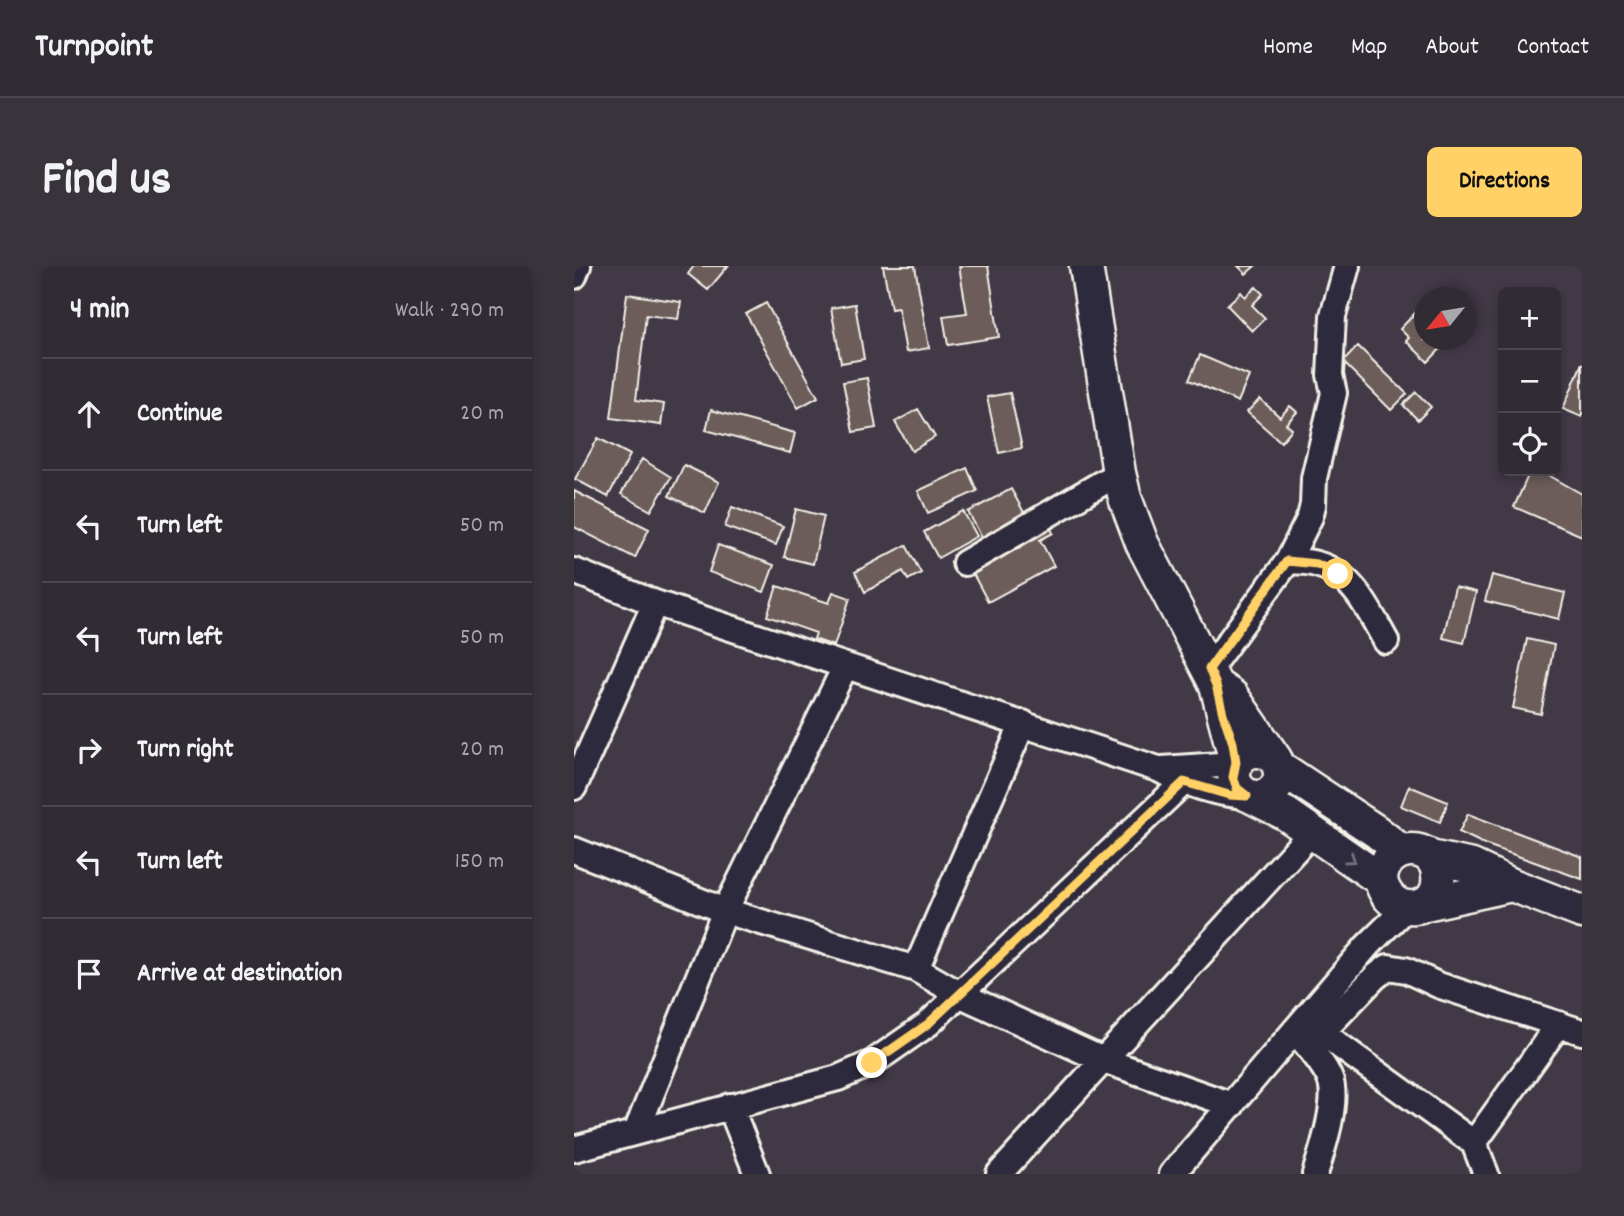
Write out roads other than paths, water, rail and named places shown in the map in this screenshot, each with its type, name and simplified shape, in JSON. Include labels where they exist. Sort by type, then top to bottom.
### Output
[{"type":"main road","points":[[1086,266],[1125,498],[1142,543],[1213,677],[1236,763],[1233,777],[1237,788],[1312,832],[1382,884],[1388,897],[1396,904],[1416,906],[1512,885]]},
{"type":"main road","points":[[1213,677],[1231,696],[1277,764],[1278,783],[1274,790],[1260,797],[1249,796]]},
{"type":"main road","points":[[1236,763],[1244,754],[1256,750],[1267,752],[1277,764],[1377,832],[1415,854],[1438,872],[1437,890],[1416,906]]},
{"type":"main road","points":[[1382,884],[1384,866],[1394,855],[1415,854],[1472,866],[1582,912]]},
{"type":"street","points":[[574,276],[578,266]]},
{"type":"street","points":[[1213,677],[1287,561],[1310,517],[1314,478],[1334,393],[1330,375],[1333,316],[1347,266]]},
{"type":"street","points":[[965,563],[1119,473]]},
{"type":"street","points":[[1287,561],[1317,564],[1338,574],[1358,593],[1386,641]]},
{"type":"street","points":[[574,571],[655,603],[1158,769],[1184,782],[1229,795],[1249,796]]},
{"type":"street","points":[[574,787],[655,603]]},
{"type":"street","points":[[637,1130],[725,911],[845,667]]},
{"type":"street","points":[[916,969],[1023,723]]},
{"type":"street","points":[[1158,769],[1236,763]]},
{"type":"street","points":[[574,1149],[838,1078],[872,1063],[928,1024],[961,995],[1184,782]]},
{"type":"street","points":[[999,1174],[1312,832]]},
{"type":"street","points":[[574,850],[725,911],[916,969],[961,995],[1103,1060],[1232,1105]]},
{"type":"street","points":[[1367,946],[1382,884]]},
{"type":"street","points":[[1172,1174],[1232,1105],[1308,1026],[1367,946],[1416,906]]},
{"type":"street","points":[[1308,1026],[1388,967],[1406,970],[1438,985],[1574,1024],[1474,1143]]},
{"type":"street","points":[[1308,1026],[1474,1143],[1486,1174]]},
{"type":"street","points":[[1308,1026],[1333,1089],[1328,1133],[1315,1174]]},
{"type":"street","points":[[730,1106],[758,1174]]}]
